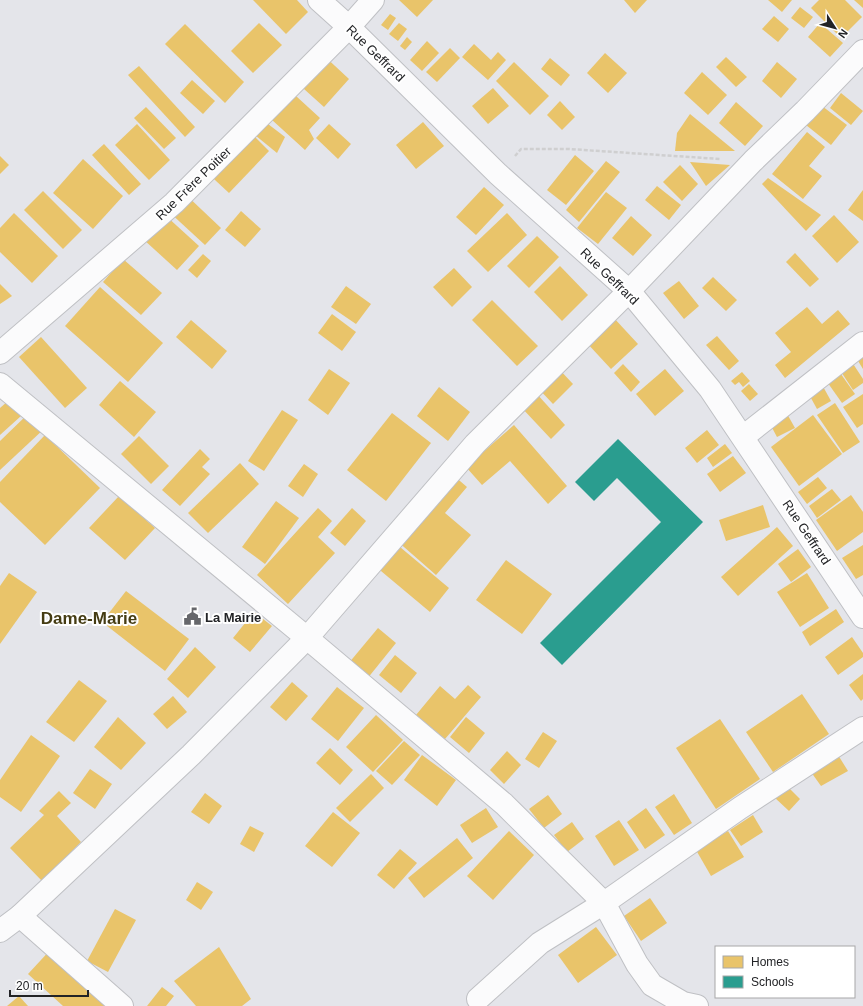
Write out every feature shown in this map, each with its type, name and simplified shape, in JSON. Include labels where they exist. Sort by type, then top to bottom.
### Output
[{"type":"street","name":"Rue Geffrard","points":[[319,0],[350,27],[498,174],[629,291],[710,389],[863,617]]},
{"type":"street","name":"Rue Frère Poitier","points":[[0,353],[174,203],[350,27],[373,0]]},
{"type":"street","points":[[0,931],[20,916],[191,755],[307,638],[475,444],[629,291],[753,162],[806,111],[863,51]]},
{"type":"street","points":[[743,437],[863,343]]},
{"type":"street","points":[[0,384],[307,638],[504,804],[604,904],[637,964],[652,985],[688,1005]]},
{"type":"street","points":[[478,999],[540,943],[604,904],[740,808],[863,728]]},
{"type":"street","points":[[20,916],[122,1006]]},
{"type":"path","points":[[498,174],[521,149],[569,149],[753,162]]},
{"type":"building: Homes","points":[[253,0],[297,0],[308,12],[286,34]]},
{"type":"building: Homes","points":[[399,0],[433,0],[417,17]]},
{"type":"building: Homes","points":[[624,0],[647,0],[635,13]]},
{"type":"building: Homes","points":[[768,0],[792,0],[782,12]]},
{"type":"building: Homes","points":[[819,0],[845,0],[862,17],[841,38],[811,8]]},
{"type":"building: Homes","points":[[854,0],[863,0],[863,8]]},
{"type":"building: Homes","points":[[800,7],[813,17],[804,28],[791,18]]},
{"type":"building: Homes","points":[[390,14],[396,18],[388,30],[381,25]]},
{"type":"building: Homes","points":[[774,16],[789,29],[778,42],[762,29]]},
{"type":"building: Homes","points":[[259,23],[282,45],[253,73],[231,51]]},
{"type":"building: Homes","points":[[399,23],[407,29],[398,41],[389,34]]},
{"type":"building: Homes","points":[[820,23],[843,43],[830,57],[808,37]]},
{"type":"building: Homes","points":[[185,24],[244,82],[225,103],[165,44]]},
{"type":"building: Homes","points":[[407,37],[412,42],[405,50],[400,46]]},
{"type":"building: Homes","points":[[427,41],[439,53],[422,71],[410,60]]},
{"type":"building: Homes","points":[[474,44],[491,60],[498,52],[506,60],[488,80],[462,57]]},
{"type":"building: Homes","points":[[450,48],[460,58],[437,82],[426,72]]},
{"type":"building: Homes","points":[[320,52],[349,79],[324,107],[294,80]]},
{"type":"building: Homes","points":[[605,53],[627,73],[608,93],[587,73]]},
{"type":"building: Homes","points":[[726,57],[747,77],[736,87],[716,67]]},
{"type":"building: Homes","points":[[550,58],[570,75],[561,86],[541,69]]},
{"type":"building: Homes","points":[[514,62],[549,96],[530,115],[496,81]]},
{"type":"building: Homes","points":[[777,62],[797,79],[781,98],[762,81]]},
{"type":"building: Homes","points":[[139,66],[195,127],[185,137],[128,75]]},
{"type":"building: Homes","points":[[702,72],[727,95],[708,115],[684,93]]},
{"type":"building: Homes","points":[[192,80],[215,101],[203,114],[180,93]]},
{"type":"building: Homes","points":[[284,85],[320,118],[309,130],[314,139],[305,150],[260,109]]},
{"type":"building: Homes","points":[[493,88],[509,106],[488,124],[472,106]]},
{"type":"building: Homes","points":[[841,93],[863,111],[851,125],[830,108]]},
{"type":"building: Homes","points":[[560,101],[575,117],[562,130],[547,115]]},
{"type":"building: Homes","points":[[736,102],[763,126],[745,146],[719,123]]},
{"type":"building: Homes","points":[[822,106],[847,125],[831,145],[806,125]]},
{"type":"building: Homes","points":[[146,107],[176,138],[164,149],[134,118]]},
{"type":"building: Homes","points":[[255,114],[285,137],[277,153],[244,126]]},
{"type":"building: Homes","points":[[690,114],[735,151],[675,151],[677,133]]},
{"type":"building: Homes","points":[[423,122],[444,146],[416,169],[396,145]]},
{"type":"building: Homes","points":[[137,124],[170,160],[149,180],[115,145]]},
{"type":"building: Homes","points":[[242,124],[269,151],[229,193],[201,167]]},
{"type":"building: Homes","points":[[329,124],[351,144],[338,159],[316,138]]},
{"type":"building: Homes","points":[[807,132],[825,147],[809,166],[822,176],[803,199],[772,174]]},
{"type":"building: Homes","points":[[104,144],[141,184],[129,195],[92,155]]},
{"type":"building: Homes","points":[[575,155],[594,171],[566,205],[547,190]]},
{"type":"building: Homes","points":[[0,156],[9,165],[0,174]]},
{"type":"building: Homes","points":[[83,159],[123,196],[93,229],[53,193]]},
{"type":"building: Homes","points":[[606,161],[620,172],[579,222],[566,210]]},
{"type":"building: Homes","points":[[690,162],[730,165],[706,186]]},
{"type":"building: Homes","points":[[680,165],[698,184],[682,201],[663,182]]},
{"type":"building: Homes","points":[[768,178],[821,215],[806,231],[762,184]]},
{"type":"building: Homes","points":[[657,186],[681,205],[669,220],[645,200]]},
{"type":"building: Homes","points":[[484,187],[504,205],[476,235],[456,217]]},
{"type":"building: Homes","points":[[863,190],[863,221],[848,210]]},
{"type":"building: Homes","points":[[43,191],[82,230],[63,249],[24,210]]},
{"type":"building: Homes","points":[[183,192],[221,228],[205,245],[167,210]]},
{"type":"building: Homes","points":[[606,192],[627,208],[598,244],[577,228]]},
{"type":"building: Homes","points":[[241,211],[261,229],[245,247],[225,230]]},
{"type":"building: Homes","points":[[14,213],[58,256],[32,283],[0,252],[0,228]]},
{"type":"building: Homes","points":[[507,213],[527,235],[488,272],[467,251]]},
{"type":"building: Homes","points":[[165,215],[199,246],[177,270],[143,239]]},
{"type":"building: Homes","points":[[834,215],[859,242],[837,263],[812,236]]},
{"type":"building: Homes","points":[[631,216],[652,235],[633,256],[612,238]]},
{"type":"building: Homes","points":[[537,236],[559,257],[529,288],[507,266]]},
{"type":"building: Homes","points":[[795,253],[819,279],[810,287],[786,262]]},
{"type":"building: Homes","points":[[203,254],[211,261],[197,278],[188,270]]},
{"type":"building: Homes","points":[[123,259],[162,293],[141,315],[103,282]]},
{"type":"building: Homes","points":[[560,266],[588,295],[562,321],[534,292]]},
{"type":"building: Homes","points":[[454,268],[472,287],[452,307],[433,287]]},
{"type":"building: Homes","points":[[713,277],[737,300],[726,311],[702,288]]},
{"type":"building: Homes","points":[[679,281],[699,306],[684,319],[663,293]]},
{"type":"building: Homes","points":[[0,284],[12,296],[0,304]]},
{"type":"building: Homes","points":[[346,286],[371,304],[356,324],[331,307]]},
{"type":"building: Homes","points":[[100,287],[163,343],[128,382],[65,326]]},
{"type":"building: Homes","points":[[492,300],[538,346],[517,366],[472,320]]},
{"type":"building: Homes","points":[[807,307],[822,324],[838,310],[850,324],[785,378],[775,365],[791,352],[775,333]]},
{"type":"building: Homes","points":[[332,314],[356,332],[342,351],[318,333]]},
{"type":"building: Homes","points":[[613,317],[638,344],[611,369],[586,342]]},
{"type":"building: Homes","points":[[191,320],[227,351],[212,369],[176,337]]},
{"type":"building: Homes","points":[[717,336],[739,361],[729,370],[706,345]]},
{"type":"building: Homes","points":[[41,337],[87,388],[65,408],[19,357]]},
{"type":"building: Homes","points":[[863,340],[863,369],[850,348]]},
{"type":"building: Homes","points":[[844,350],[863,379],[863,383],[853,390],[832,358]]},
{"type":"building: Homes","points":[[831,360],[855,394],[842,403],[818,369]]},
{"type":"building: Homes","points":[[623,364],[640,382],[631,392],[614,373]]},
{"type":"building: Homes","points":[[558,368],[573,384],[553,404],[537,387]]},
{"type":"building: Homes","points":[[329,369],[350,383],[328,415],[308,400]]},
{"type":"building: Homes","points":[[665,369],[684,391],[655,416],[636,394]]},
{"type":"building: Homes","points":[[742,372],[750,381],[743,387],[739,382],[735,385],[731,381]]},
{"type":"building: Homes","points":[[120,381],[156,412],[134,437],[99,405]]},
{"type":"building: Homes","points":[[820,381],[831,401],[817,409],[806,389]]},
{"type":"building: Homes","points":[[749,384],[758,394],[750,401],[741,391]]},
{"type":"building: Homes","points":[[439,387],[470,412],[448,441],[417,416]]},
{"type":"building: Homes","points":[[536,393],[565,425],[551,439],[521,407]]},
{"type":"building: Homes","points":[[863,394],[863,424],[857,428],[843,407]]},
{"type":"building: Homes","points":[[8,401],[21,416],[0,435],[0,408]]},
{"type":"building: Homes","points":[[835,403],[860,442],[843,453],[817,415]]},
{"type":"building: Homes","points":[[282,410],[298,420],[264,471],[248,461]]},
{"type":"building: Homes","points":[[30,412],[45,428],[0,470],[0,441]]},
{"type":"building: Homes","points":[[786,412],[795,428],[777,437],[769,422]]},
{"type":"building: Homes","points":[[392,413],[431,443],[386,501],[347,470]]},
{"type":"building: Homes","points":[[813,415],[842,454],[799,486],[771,447]]},
{"type":"building: Homes","points":[[514,425],[567,486],[548,504],[510,461],[482,485],[466,467]]},
{"type":"building: Homes","points":[[707,430],[719,445],[697,463],[685,448]]},
{"type":"building: Homes","points":[[45,435],[100,488],[45,545],[0,502],[0,482]]},
{"type":"building: Homes","points":[[139,436],[169,466],[151,484],[121,454]]},
{"type":"building: Homes","points":[[725,444],[732,453],[713,467],[707,458]]},
{"type":"building: Homes","points":[[200,449],[210,459],[202,467],[210,474],[180,506],[162,490]]},
{"type":"building: Homes","points":[[733,456],[746,473],[720,492],[707,474]]},
{"type":"building: Homes","points":[[240,463],[259,484],[208,533],[188,513]]},
{"type":"building: Homes","points":[[304,464],[318,474],[303,497],[288,486]]},
{"type":"building: Homes","points":[[453,475],[467,487],[445,513],[471,535],[436,575],[396,540]]},
{"type":"building: Homes","points":[[818,477],[827,488],[807,504],[798,492]]},
{"type":"building: Homes","points":[[832,489],[841,500],[817,518],[809,506]]},
{"type":"building: Homes","points":[[851,495],[863,512],[863,532],[837,551],[816,520]]},
{"type":"building: Homes","points":[[119,496],[155,528],[125,560],[89,528]]},
{"type":"building: Homes","points":[[276,501],[299,518],[265,564],[242,547]]},
{"type":"building: Homes","points":[[763,505],[770,527],[726,541],[719,520]]},
{"type":"building: Homes","points":[[318,508],[332,521],[318,537],[335,553],[288,604],[257,575]]},
{"type":"building: Homes","points":[[352,508],[366,521],[345,546],[330,533]]},
{"type":"building: Homes","points":[[777,527],[793,546],[738,596],[721,577]]},
{"type":"building: Homes","points":[[394,542],[449,588],[430,612],[375,566]]},
{"type":"building: Homes","points":[[863,545],[863,575],[856,579],[842,558]]},
{"type":"building: Homes","points":[[798,549],[811,567],[791,582],[778,564]]},
{"type":"building: Homes","points":[[506,560],[552,594],[522,634],[476,600]]},
{"type":"building: Homes","points":[[9,573],[37,592],[0,644],[0,586]]},
{"type":"building: Homes","points":[[807,573],[829,608],[800,627],[777,592]]},
{"type":"building: Homes","points":[[126,591],[189,639],[165,671],[102,622]]},
{"type":"building: Homes","points":[[836,609],[844,622],[810,646],[802,632]]},
{"type":"building: Homes","points":[[254,612],[272,626],[250,652],[233,638]]},
{"type":"building: Homes","points":[[378,628],[396,643],[367,679],[348,664]]},
{"type":"building: Homes","points":[[852,637],[863,653],[863,657],[838,675],[825,657]]},
{"type":"building: Homes","points":[[195,647],[216,667],[188,698],[167,679]]},
{"type":"building: Homes","points":[[395,655],[417,673],[401,693],[379,675]]},
{"type":"building: Homes","points":[[863,674],[863,699],[861,701],[849,685]]},
{"type":"building: Homes","points":[[79,680],[107,701],[74,742],[46,722]]},
{"type":"building: Homes","points":[[292,682],[308,696],[286,721],[270,707]]},
{"type":"building: Homes","points":[[468,685],[481,697],[445,739],[416,715],[440,686],[455,699]]},
{"type":"building: Homes","points":[[337,687],[364,708],[338,741],[311,719]]},
{"type":"building: Homes","points":[[802,694],[829,734],[773,772],[746,732]]},
{"type":"building: Homes","points":[[173,696],[187,712],[167,729],[153,714]]},
{"type":"building: Homes","points":[[376,715],[403,740],[373,772],[346,747]]},
{"type":"building: Homes","points":[[118,717],[146,743],[121,770],[94,747]]},
{"type":"building: Homes","points":[[466,717],[485,733],[469,753],[450,737]]},
{"type":"building: Homes","points":[[720,719],[760,779],[716,809],[676,748]]},
{"type":"building: Homes","points":[[543,732],[557,741],[539,768],[525,759]]},
{"type":"building: Homes","points":[[31,735],[60,756],[21,812],[0,797],[0,780]]},
{"type":"building: Homes","points":[[404,741],[420,755],[392,785],[376,771]]},
{"type":"building: Homes","points":[[330,748],[353,770],[340,785],[316,763]]},
{"type":"building: Homes","points":[[507,751],[521,765],[504,784],[490,770]]},
{"type":"building: Homes","points":[[422,755],[456,780],[437,806],[404,780]]},
{"type":"building: Homes","points":[[838,755],[848,771],[821,786],[811,772]]},
{"type":"building: Homes","points":[[90,769],[112,784],[95,809],[73,793]]},
{"type":"building: Homes","points":[[371,774],[384,788],[350,822],[336,808]]},
{"type":"building: Homes","points":[[786,785],[800,799],[789,811],[774,797]]},
{"type":"building: Homes","points":[[59,791],[71,803],[57,816],[81,842],[42,881],[10,848],[44,815],[39,811]]},
{"type":"building: Homes","points":[[205,793],[222,806],[209,824],[191,812]]},
{"type":"building: Homes","points":[[674,794],[692,823],[674,835],[655,807]]},
{"type":"building: Homes","points":[[548,795],[562,814],[544,828],[529,809]]},
{"type":"building: Homes","points":[[486,808],[498,827],[472,843],[460,825]]},
{"type":"building: Homes","points":[[646,808],[665,835],[645,849],[627,822]]},
{"type":"building: Homes","points":[[333,812],[360,833],[332,867],[305,846]]},
{"type":"building: Homes","points":[[753,815],[763,832],[741,846],[730,830]]},
{"type":"building: Homes","points":[[619,820],[639,850],[614,866],[595,836]]},
{"type":"building: Homes","points":[[572,822],[584,839],[567,852],[554,835]]},
{"type":"building: Homes","points":[[250,826],[264,833],[254,852],[240,844]]},
{"type":"building: Homes","points":[[509,831],[534,855],[493,900],[467,876]]},
{"type":"building: Homes","points":[[728,831],[744,857],[711,876],[696,850]]},
{"type":"building: Homes","points":[[457,838],[473,858],[424,898],[408,878]]},
{"type":"building: Homes","points":[[400,849],[417,863],[394,889],[377,875]]},
{"type":"building: Homes","points":[[197,882],[213,892],[201,910],[186,900]]},
{"type":"building: Homes","points":[[650,898],[667,923],[641,941],[624,916]]},
{"type":"building: Homes","points":[[115,909],[136,920],[108,972],[87,961]]},
{"type":"building: Homes","points":[[596,927],[617,955],[578,983],[558,955]]},
{"type":"building: Homes","points":[[53,947],[109,1006],[63,1006],[28,974]]},
{"type":"building: Homes","points":[[219,947],[251,999],[242,1006],[196,1006],[174,981]]},
{"type":"building: Homes","points":[[162,987],[174,996],[166,1006],[147,1006]]},
{"type":"building: Homes","points":[[19,996],[28,1006],[7,1006]]},
{"type":"building: Schools","points":[[618,439],[703,522],[562,665],[540,643],[661,522],[617,478],[594,501],[575,482]]},
{"type":"place","name":"La Mairie","points":[[192,617]]},
{"type":"district","name":"Dame-Marie","points":[[89,618]]}]
